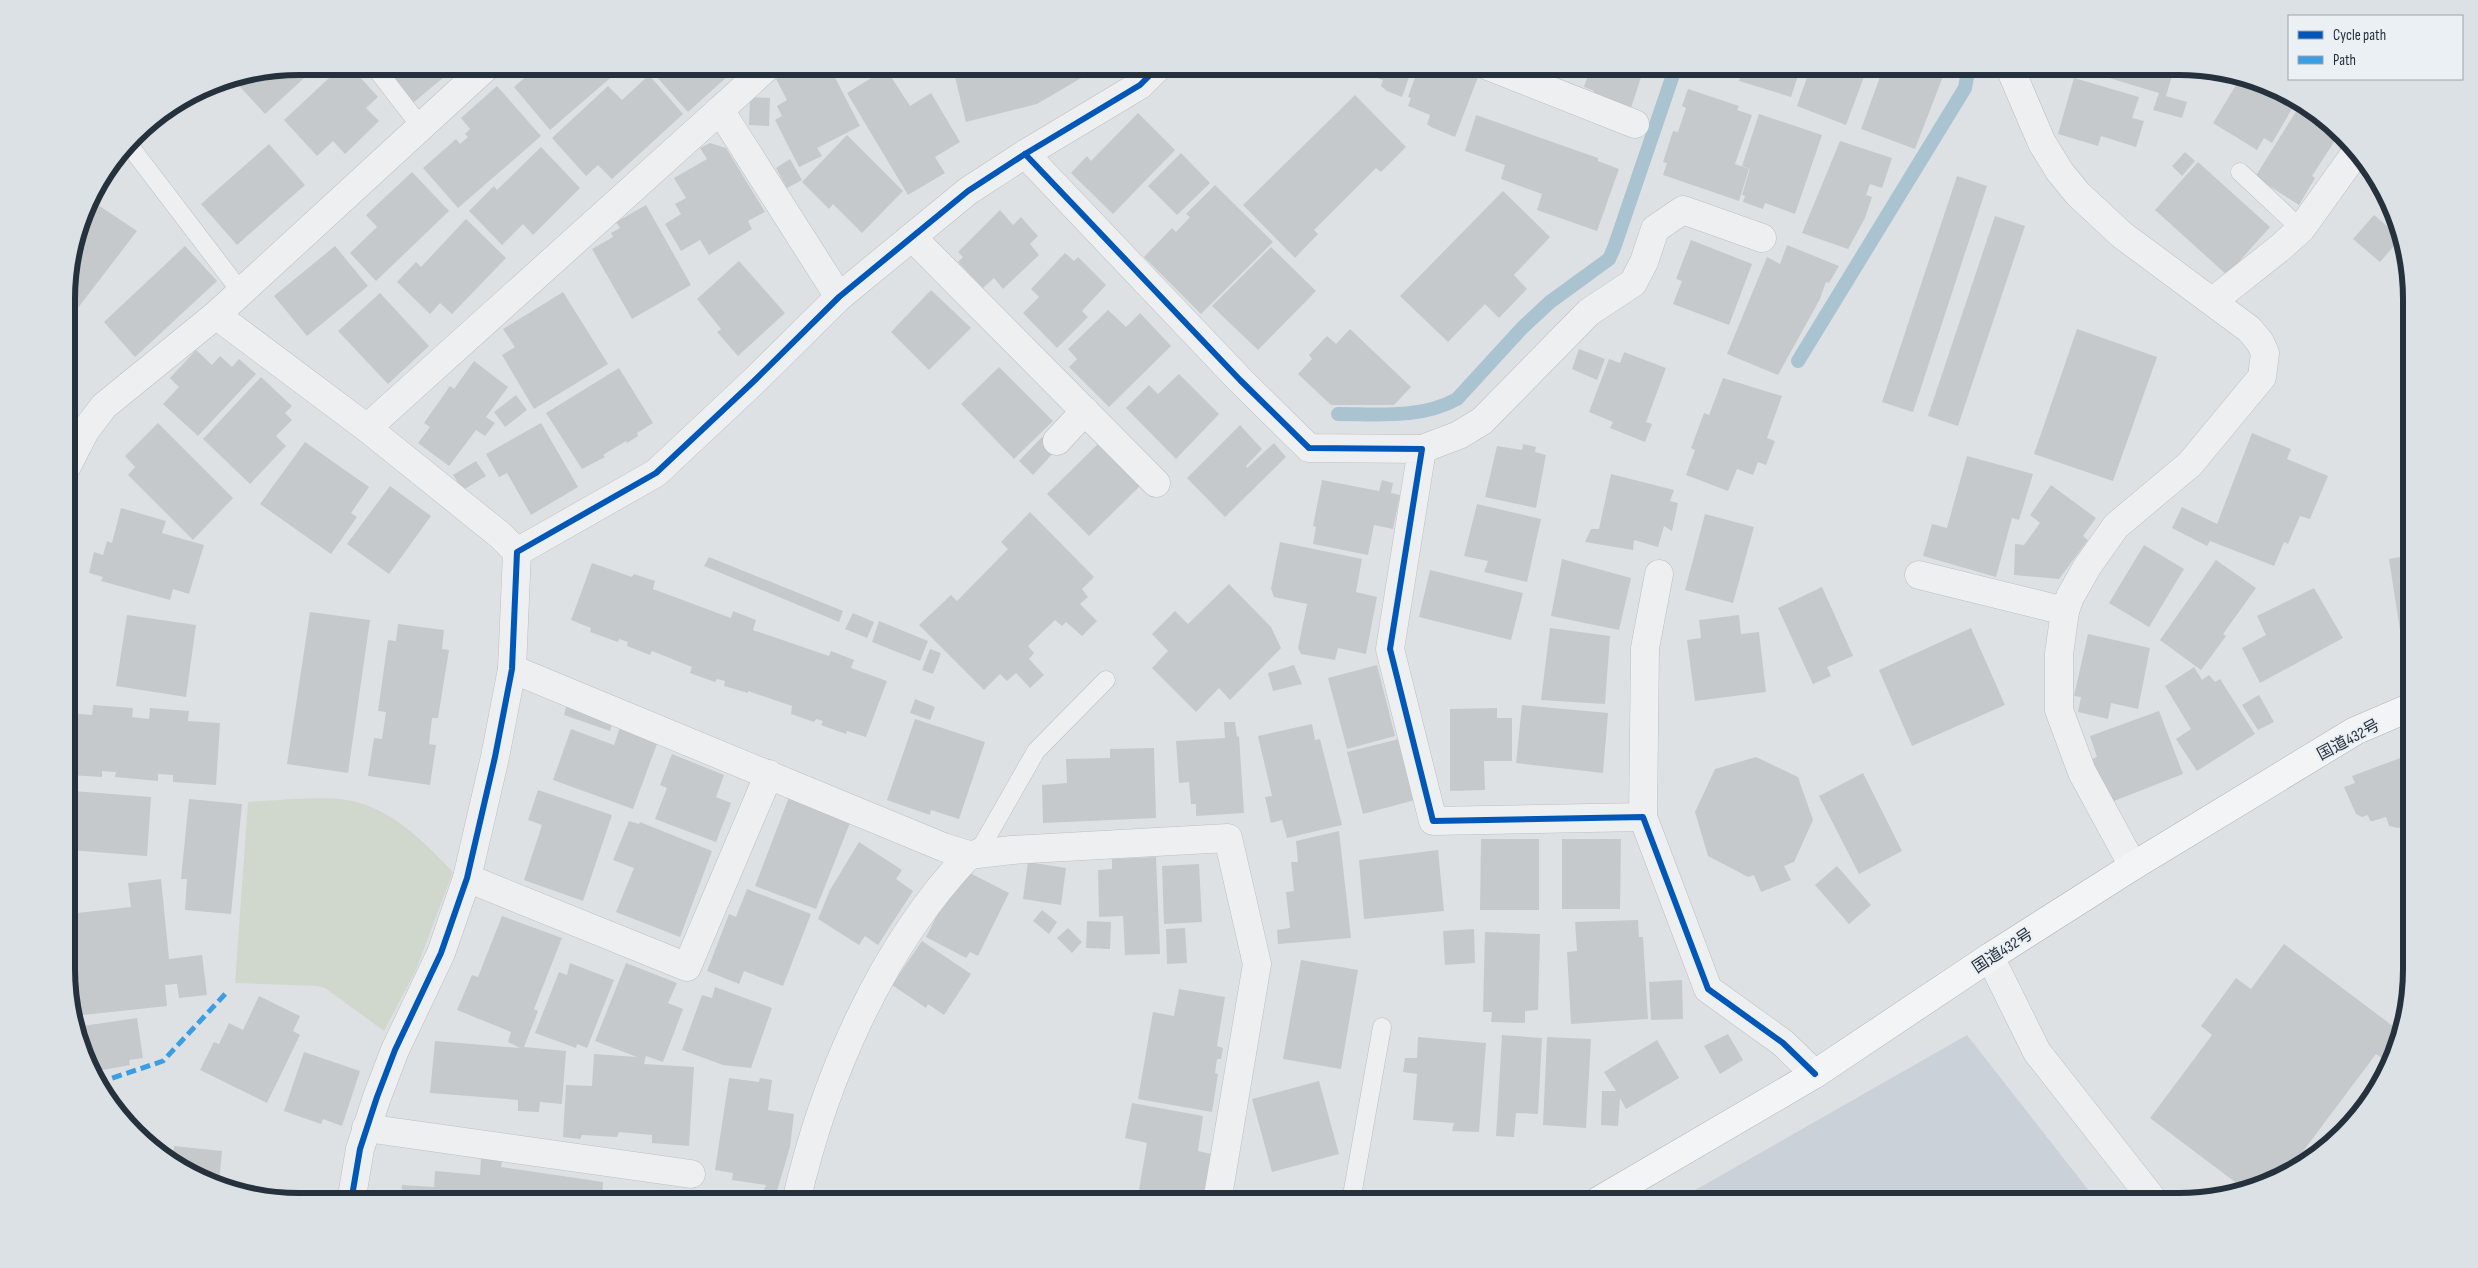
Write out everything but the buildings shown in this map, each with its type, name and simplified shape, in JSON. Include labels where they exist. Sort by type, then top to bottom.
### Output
[{"type":"highway","name":"国道432号","points":[[1612,1193],[1815,1074],[1990,957],[2133,866],[2355,732],[2403,711]]},
{"type":"street","points":[[75,450],[85,431],[104,406],[216,315],[477,75]]},
{"type":"street","points":[[367,428],[758,75]]},
{"type":"street","points":[[517,552],[656,473],[839,298],[968,191],[1025,154],[1132,90],[1149,75]]},
{"type":"street","points":[[1511,75],[1635,124]]},
{"type":"street","points":[[2013,75],[2042,142],[2060,172],[2078,194],[2122,235],[2249,329],[2260,342],[2265,353],[2262,377],[2190,464],[2116,526],[2087,567],[2070,597],[2065,611],[2060,654],[2060,710],[2082,772],[2133,866]]},
{"type":"street","points":[[720,110],[839,298]]},
{"type":"street","points":[[1025,154],[1240,380],[1309,448],[1422,449],[1459,435],[1482,421],[1589,312],[1633,283],[1644,262],[1655,229],[1683,210],[1762,238]]},
{"type":"street","points":[[2213,301],[2281,247],[2301,228],[2313,215],[2353,157]]},
{"type":"street","points":[[912,237],[1156,483]]},
{"type":"street","points":[[216,315],[367,428],[500,535],[517,552],[512,669],[495,756],[467,878],[441,954],[395,1050],[366,1128],[360,1149],[353,1193]]},
{"type":"street","points":[[1057,440],[1085,411]]},
{"type":"street","points":[[1422,449],[1390,649],[1433,821],[1643,817]]},
{"type":"street","points":[[1660,574],[1645,648],[1643,817],[1708,990],[1783,1043],[1815,1074]]},
{"type":"street","points":[[1919,575],[2065,611]]},
{"type":"street","points":[[512,669],[943,847],[969,855],[1012,850],[1228,838],[1257,964],[1219,1193]]},
{"type":"street","points":[[467,878],[686,967],[769,774]]},
{"type":"street","points":[[798,1193],[803,1170],[842,1057],[864,1009],[920,913],[948,877],[969,855]]},
{"type":"street","points":[[1990,957],[2037,1052],[2148,1193]]},
{"type":"street","points":[[366,1128],[691,1174]]},
{"type":"lane","points":[[381,75],[421,127]]},
{"type":"lane","points":[[132,149],[241,292]]},
{"type":"lane","points":[[2240,172],[2301,228]]},
{"type":"lane","points":[[969,855],[983,844],[1036,751],[1106,680]]},
{"type":"lane","points":[[1353,1193],[1382,1027]]},
{"type":"shaded area","points":[[293,799],[340,799],[363,804],[378,810],[406,827],[453,872],[416,970],[384,1031],[325,988],[317,986],[235,983],[248,802]]},
{"type":"shaded area","points":[[1967,1035],[2091,1193],[1690,1193]]},
{"type":"waterway","points":[[1338,414],[1384,415],[1414,413],[1429,410],[1457,399],[1523,327],[1550,302],[1609,259],[1673,75]]},
{"type":"waterway","points":[[1798,361],[1965,88],[1967,75]]},
{"type":"marked path","points":[[105,1081],[163,1061],[228,991]]},
{"type":"cycle path","points":[[353,1193],[360,1149],[377,1097],[395,1050],[441,953],[467,878],[495,757],[512,669],[517,552],[656,473],[754,381],[839,297],[968,191],[1025,154],[1140,85],[1150,75]]},
{"type":"cycle path","points":[[1025,154],[1240,380],[1309,448],[1422,449],[1390,649],[1433,821],[1643,817],[1708,989],[1783,1043],[1815,1074]]}]
